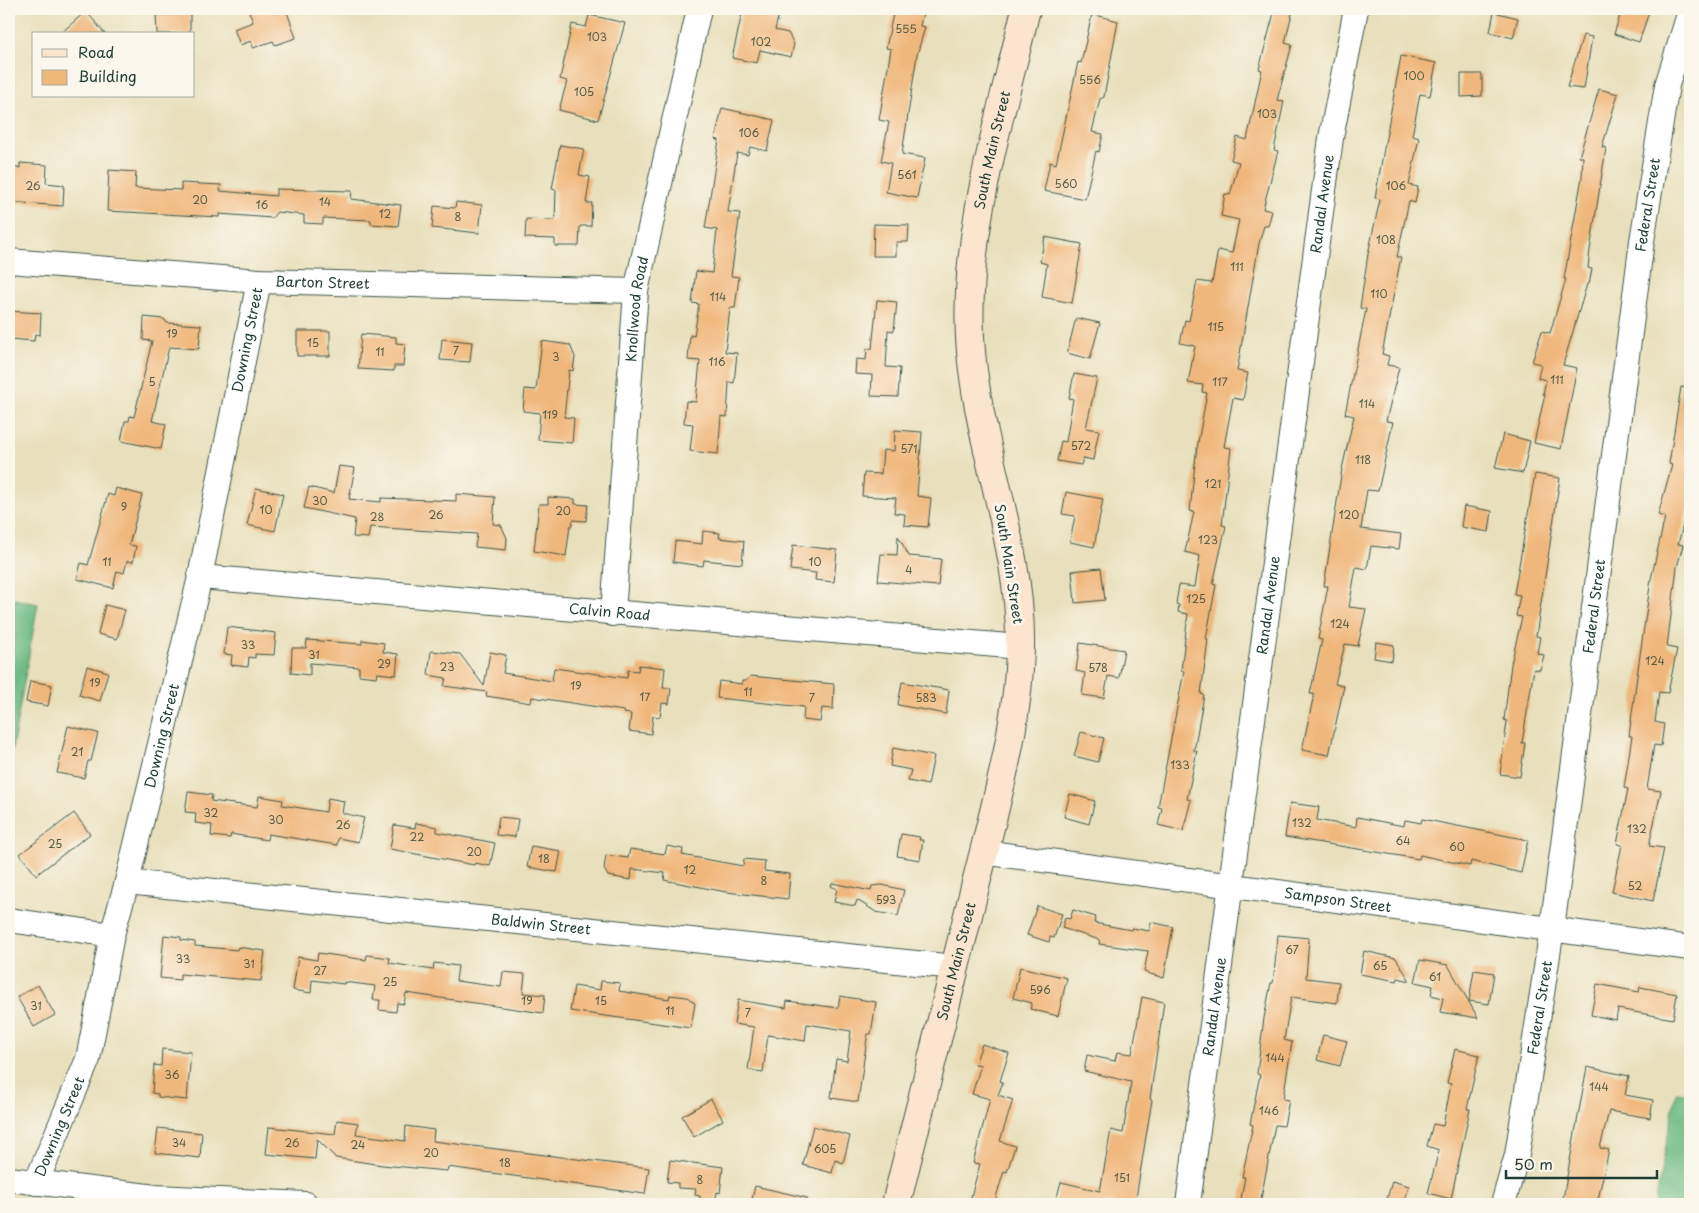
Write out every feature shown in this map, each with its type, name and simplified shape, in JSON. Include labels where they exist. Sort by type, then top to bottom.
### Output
[{"type":"street","name":"Knollwood Road","points":[[613,614],[636,291],[699,9]]},
{"type":"street","name":"South Main Street","points":[[896,1204],[984,852],[1012,730],[1017,692],[1020,647],[1014,580],[975,379],[969,325],[969,292],[975,230],[1026,9]]},
{"type":"street","name":"Randal Avenue","points":[[1188,1204],[1331,138],[1356,9]]},
{"type":"street","name":"Federal Street","points":[[1503,1204],[1517,1154],[1552,929],[1642,241],[1667,85],[1690,10]]},
{"type":"street","name":"Barton Street","points":[[9,261],[259,280],[636,291]]},
{"type":"street","name":"Downing Street","points":[[36,1183],[88,1059],[112,935],[127,882],[200,577],[259,280]]},
{"type":"street","name":"Calvin Road","points":[[200,577],[613,614],[1020,647]]},
{"type":"street","name":"Sampson Street","points":[[984,852],[1231,884],[1690,948]]},
{"type":"street","name":"Baldwin Street","points":[[127,882],[955,968]]},
{"type":"street","points":[[9,920],[112,935]]},
{"type":"street","points":[[9,1179],[156,1197],[306,1204]]},
{"type":"green space","points":[[9,598],[38,604],[9,767]]},
{"type":"green space","points":[[1676,1092],[1690,1093],[1690,1204],[1655,1204]]},
{"type":"building","points":[[248,9],[286,9],[296,38],[275,45],[273,41],[253,48],[251,41],[240,45],[234,29],[253,22]]},
{"type":"building","points":[[743,9],[780,9],[775,30],[788,33],[794,44],[791,57],[760,50],[757,63],[732,58]]},
{"type":"building","points":[[894,9],[924,9],[920,26],[925,27],[917,55],[902,154],[925,158],[917,198],[886,192],[891,163],[881,161],[889,122],[879,120],[891,49],[886,48]]},
{"type":"building","points":[[1275,9],[1293,9],[1285,43],[1292,45],[1277,100],[1284,101],[1274,150],[1278,151],[1263,209],[1272,211],[1268,226],[1264,226],[1259,243],[1237,371],[1248,373],[1243,400],[1233,398],[1224,447],[1231,448],[1222,525],[1226,526],[1213,584],[1216,585],[1206,639],[1208,639],[1201,694],[1204,695],[1194,751],[1197,751],[1187,799],[1191,800],[1183,831],[1158,825],[1162,808],[1158,807],[1184,671],[1181,671],[1188,614],[1178,612],[1179,605],[1176,604],[1179,585],[1195,587],[1200,556],[1185,552],[1194,512],[1190,511],[1196,454],[1207,393],[1202,392],[1203,385],[1188,383],[1195,346],[1180,343],[1185,320],[1189,321],[1197,281],[1212,283],[1218,250],[1232,253],[1239,220],[1221,216],[1225,194],[1230,195],[1239,162],[1231,160],[1237,137],[1247,140],[1262,70],[1259,69]]},
{"type":"building","points":[[1622,9],[1650,9],[1639,42],[1614,34]]},
{"type":"building","points":[[86,11],[103,32],[62,32]]},
{"type":"building","points":[[1494,12],[1518,18],[1513,38],[1490,32]]},
{"type":"building","points":[[190,14],[190,32],[157,32],[156,15]]},
{"type":"building","points":[[1092,14],[1118,21],[1104,97],[1100,99],[1092,132],[1103,134],[1099,152],[1096,151],[1085,199],[1044,191],[1050,162],[1056,164],[1078,62],[1081,63]]},
{"type":"building","points":[[589,15],[625,23],[598,120],[559,110],[567,81],[560,79],[572,24],[586,27]]},
{"type":"building","points":[[1583,35],[1592,37],[1584,89],[1567,87]]},
{"type":"building","points":[[1401,56],[1436,63],[1430,96],[1420,94],[1412,136],[1419,138],[1409,185],[1418,187],[1415,203],[1409,201],[1397,257],[1401,257],[1382,354],[1389,356],[1387,365],[1399,367],[1386,421],[1393,422],[1378,491],[1367,490],[1361,529],[1401,534],[1399,549],[1371,546],[1367,569],[1356,567],[1349,607],[1366,609],[1358,646],[1345,644],[1335,684],[1344,686],[1329,755],[1302,750],[1314,694],[1310,694],[1322,640],[1318,639],[1328,586],[1324,586],[1342,469],[1354,416],[1345,414],[1366,309],[1360,308],[1368,254],[1380,199],[1375,198]]},
{"type":"building","points":[[1461,74],[1482,74],[1482,96],[1461,97]]},
{"type":"building","points":[[1599,89],[1618,94],[1602,147],[1606,148],[1590,250],[1588,268],[1592,269],[1589,284],[1587,284],[1563,365],[1577,368],[1561,449],[1534,443],[1545,394],[1543,394],[1546,380],[1538,378],[1541,364],[1532,362],[1542,331],[1550,333],[1566,279],[1564,279],[1582,177],[1583,157],[1579,157]]},
{"type":"building","points":[[722,108],[774,120],[767,151],[750,147],[748,155],[737,153],[728,212],[740,213],[731,276],[739,277],[735,308],[730,308],[725,352],[737,353],[734,383],[729,382],[727,417],[721,416],[718,454],[690,451],[693,424],[684,423],[686,401],[696,402],[700,361],[688,360],[690,335],[694,336],[699,304],[692,303],[696,271],[712,273],[717,230],[705,228],[719,140],[715,139]]},
{"type":"building","points":[[560,145],[584,149],[579,175],[590,177],[586,203],[592,203],[591,226],[580,226],[579,246],[555,246],[555,239],[525,238],[526,219],[555,220],[556,190],[552,189]]},
{"type":"building","points":[[20,163],[47,165],[46,183],[64,185],[63,206],[9,202],[9,167],[20,168]]},
{"type":"building","points":[[109,170],[136,172],[135,188],[181,190],[181,183],[221,185],[220,191],[276,196],[276,189],[352,191],[351,199],[401,205],[398,226],[371,224],[371,220],[323,218],[323,224],[304,223],[304,215],[277,212],[272,218],[219,214],[219,217],[107,211]]},
{"type":"building","points":[[456,202],[482,205],[479,233],[432,228],[434,206],[455,208]]},
{"type":"building","points":[[874,224],[909,225],[908,242],[896,242],[896,256],[873,256]]},
{"type":"building","points":[[1045,237],[1082,244],[1072,303],[1042,297],[1047,264],[1040,262]]},
{"type":"building","points":[[877,300],[897,302],[894,331],[888,330],[886,367],[900,368],[898,397],[871,396],[872,375],[855,374],[856,359],[866,360],[867,348],[872,349]]},
{"type":"building","points":[[9,311],[41,313],[40,335],[35,334],[34,341],[9,339]]},
{"type":"building","points":[[144,317],[164,319],[167,323],[201,325],[199,349],[169,347],[152,421],[166,424],[161,449],[121,441],[125,421],[129,421],[130,416],[134,417],[152,341],[143,340]]},
{"type":"building","points":[[1076,318],[1100,323],[1090,359],[1067,353]]},
{"type":"building","points":[[297,331],[330,331],[330,356],[297,356]]},
{"type":"building","points":[[361,334],[396,337],[396,343],[405,344],[403,366],[394,366],[394,371],[358,369]]},
{"type":"building","points":[[442,339],[472,342],[470,362],[440,360]]},
{"type":"building","points":[[542,341],[570,345],[575,357],[573,371],[569,370],[564,417],[574,418],[572,443],[538,440],[540,413],[523,411],[525,389],[536,390]]},
{"type":"building","points":[[1074,374],[1097,378],[1086,428],[1099,430],[1093,460],[1083,458],[1081,465],[1057,461],[1061,441],[1066,442],[1073,399],[1069,398]]},
{"type":"building","points":[[1681,387],[1690,388],[1690,500],[1678,544],[1683,545],[1677,567],[1667,647],[1677,649],[1668,693],[1659,692],[1655,722],[1664,724],[1661,746],[1654,745],[1647,789],[1661,791],[1649,846],[1664,848],[1653,901],[1612,892],[1622,845],[1617,844],[1628,789],[1624,788],[1632,736],[1629,736],[1637,676],[1651,579],[1665,517],[1658,515],[1672,465],[1669,464]]},
{"type":"building","points":[[895,430],[922,432],[917,496],[931,498],[928,527],[904,525],[905,514],[894,513],[896,498],[862,496],[864,473],[881,474],[883,450],[894,451]]},
{"type":"building","points":[[1503,434],[1530,441],[1523,473],[1495,468]]},
{"type":"building","points":[[339,466],[355,468],[349,499],[381,502],[381,498],[456,501],[456,494],[495,497],[493,524],[501,525],[507,538],[506,550],[475,547],[477,534],[370,527],[368,538],[353,537],[355,519],[304,508],[309,487],[334,493]]},
{"type":"building","points":[[1535,474],[1560,478],[1536,636],[1540,637],[1537,653],[1544,655],[1540,670],[1534,669],[1522,743],[1525,743],[1520,777],[1500,774],[1507,721],[1504,720],[1511,664],[1522,617],[1516,616],[1520,595],[1514,594]]},
{"type":"building","points":[[116,488],[142,495],[129,545],[136,546],[133,562],[127,561],[124,573],[117,571],[113,588],[77,579],[81,563],[88,565],[108,494],[114,496]]},
{"type":"building","points":[[256,488],[283,494],[275,531],[247,525]]},
{"type":"building","points":[[1066,492],[1103,499],[1094,547],[1070,542],[1075,516],[1062,514]]},
{"type":"building","points":[[548,497],[575,499],[575,504],[588,505],[586,521],[573,520],[572,526],[570,526],[566,556],[534,551],[539,504],[548,504]]},
{"type":"building","points":[[1464,506],[1492,511],[1489,532],[1461,527]]},
{"type":"building","points":[[703,531],[720,533],[719,538],[744,541],[742,564],[704,560],[703,566],[673,562],[675,541],[702,544]]},
{"type":"building","points":[[898,536],[909,556],[941,559],[938,586],[878,581],[881,554],[897,555]]},
{"type":"building","points":[[793,545],[837,550],[834,582],[815,580],[816,573],[790,570]]},
{"type":"building","points":[[1101,568],[1105,600],[1075,603],[1072,571]]},
{"type":"building","points":[[105,605],[125,610],[117,639],[98,634]]},
{"type":"building","points":[[227,627],[276,633],[274,655],[255,654],[255,658],[249,657],[248,667],[231,665],[232,655],[224,654]]},
{"type":"building","points":[[307,640],[362,644],[362,640],[384,643],[383,652],[398,654],[396,675],[377,673],[376,677],[359,675],[359,667],[310,663],[310,675],[291,673],[292,648],[306,648]]},
{"type":"building","points":[[1376,642],[1394,645],[1392,661],[1374,658]]},
{"type":"building","points":[[1080,643],[1124,650],[1119,678],[1108,676],[1104,698],[1082,695],[1085,673],[1076,671]]},
{"type":"building","points":[[431,651],[460,654],[484,686],[490,652],[506,655],[503,673],[552,681],[554,668],[627,678],[628,670],[638,671],[639,665],[665,668],[663,688],[671,688],[669,704],[662,703],[660,717],[653,716],[651,734],[629,731],[631,714],[623,713],[624,711],[532,697],[531,703],[486,696],[487,692],[444,686],[446,678],[428,675]]},
{"type":"building","points":[[87,666],[108,672],[100,701],[79,695]]},
{"type":"building","points":[[750,676],[834,684],[833,709],[822,708],[820,722],[803,720],[804,707],[717,698],[719,681],[742,684],[742,681],[746,681]]},
{"type":"building","points":[[30,681],[52,685],[48,706],[26,702]]},
{"type":"building","points":[[902,682],[949,690],[946,714],[898,705]]},
{"type":"building","points":[[68,726],[98,733],[91,761],[88,761],[84,778],[57,773]]},
{"type":"building","points":[[1081,732],[1104,738],[1098,762],[1074,756]]},
{"type":"building","points":[[893,748],[934,756],[928,785],[908,781],[911,770],[890,766]]},
{"type":"building","points":[[188,792],[212,795],[211,801],[257,807],[259,796],[283,800],[282,805],[326,812],[328,798],[344,801],[342,813],[364,818],[358,842],[338,838],[337,845],[268,834],[267,840],[231,834],[230,838],[211,836],[212,825],[195,823],[196,813],[185,812]]},
{"type":"building","points":[[1070,794],[1095,801],[1089,824],[1064,817]]},
{"type":"building","points":[[1290,803],[1319,807],[1317,820],[1356,827],[1357,817],[1404,826],[1405,820],[1421,823],[1422,819],[1528,840],[1521,873],[1471,861],[1470,866],[1420,855],[1419,859],[1285,837]]},
{"type":"building","points":[[74,813],[90,834],[36,875],[20,854]]},
{"type":"building","points":[[499,817],[518,819],[515,837],[496,835]]},
{"type":"building","points":[[416,823],[437,827],[437,832],[495,843],[490,866],[475,863],[474,865],[390,849],[394,825],[415,828]]},
{"type":"building","points":[[901,834],[920,837],[919,840],[923,840],[920,860],[897,856]]},
{"type":"building","points":[[531,846],[561,851],[557,872],[527,867]]},
{"type":"building","points":[[667,846],[683,849],[682,855],[743,866],[744,859],[765,861],[764,871],[790,874],[788,899],[726,892],[664,880],[665,873],[632,869],[631,880],[608,876],[604,869],[606,855],[628,858],[630,849],[665,854]]},
{"type":"building","points":[[832,883],[871,891],[872,886],[882,885],[904,890],[898,916],[876,912],[857,900],[855,906],[834,902],[837,889],[831,886]]},
{"type":"building","points":[[1037,906],[1062,914],[1054,938],[1050,937],[1049,942],[1027,935]]},
{"type":"building","points":[[1073,910],[1096,917],[1094,923],[1131,930],[1132,928],[1149,931],[1151,922],[1173,927],[1164,978],[1144,972],[1148,951],[1099,944],[1100,940],[1062,928],[1065,918],[1070,919]]},
{"type":"building","points":[[164,935],[181,937],[181,940],[195,942],[195,946],[237,950],[238,947],[265,951],[261,981],[180,974],[180,980],[160,978]]},
{"type":"building","points":[[1278,935],[1309,938],[1306,978],[1339,982],[1337,1003],[1291,997],[1284,1040],[1292,1042],[1283,1099],[1289,1100],[1284,1126],[1275,1125],[1260,1204],[1240,1204],[1245,1177],[1242,1177],[1253,1125],[1250,1124],[1260,1075],[1257,1074],[1264,1018],[1271,983],[1273,983]]},
{"type":"building","points":[[1364,951],[1396,958],[1410,981],[1398,978],[1397,981],[1360,974]]},
{"type":"building","points":[[318,953],[366,960],[367,955],[390,958],[389,963],[433,970],[434,963],[458,966],[456,981],[501,987],[503,972],[525,974],[523,993],[545,995],[543,1013],[406,993],[404,1004],[397,1003],[396,1012],[379,1010],[380,1000],[373,1000],[375,986],[344,982],[344,984],[312,980],[311,993],[293,990],[298,957],[317,960]]},
{"type":"building","points":[[1420,960],[1448,965],[1478,1018],[1440,1012],[1443,998],[1431,995],[1433,986],[1415,982]]},
{"type":"building","points":[[1020,967],[1067,978],[1058,1016],[1030,1009],[1032,1003],[1013,998]]},
{"type":"building","points":[[1474,970],[1494,973],[1489,1004],[1469,1001]]},
{"type":"building","points":[[601,981],[620,983],[619,991],[669,999],[670,995],[687,997],[695,1003],[691,1028],[570,1011],[574,986],[600,990]]},
{"type":"building","points":[[1597,984],[1639,992],[1640,987],[1677,994],[1673,1019],[1618,1009],[1616,1020],[1591,1015]]},
{"type":"building","points":[[38,985],[55,1015],[34,1027],[17,997]]},
{"type":"building","points":[[840,996],[876,1002],[871,1034],[868,1034],[867,1038],[858,1102],[831,1098],[836,1059],[847,1061],[851,1031],[807,1024],[805,1041],[768,1035],[763,1072],[748,1070],[754,1027],[734,1024],[738,1000],[786,1008],[787,1001],[838,1008]]},
{"type":"building","points":[[1142,997],[1164,1002],[1150,1099],[1152,1100],[1135,1204],[1055,1204],[1061,1182],[1100,1191],[1111,1130],[1123,1133],[1131,1082],[1084,1071],[1087,1055],[1115,1061],[1117,1052],[1132,1054]]},
{"type":"building","points":[[1323,1035],[1347,1041],[1340,1066],[1317,1060]]},
{"type":"building","points":[[982,1044],[1009,1053],[1000,1081],[1003,1082],[998,1095],[1013,1100],[1000,1141],[1015,1146],[1007,1172],[1004,1171],[994,1204],[969,1204],[980,1164],[973,1163],[990,1099],[972,1094],[981,1065],[975,1064]]},
{"type":"building","points":[[162,1049],[191,1052],[187,1100],[158,1097],[158,1094],[152,1093],[154,1065],[161,1066]]},
{"type":"building","points":[[1455,1049],[1479,1055],[1451,1199],[1428,1193],[1439,1150],[1427,1146],[1433,1124],[1443,1126],[1451,1084],[1447,1083]]},
{"type":"building","points":[[1587,1067],[1629,1076],[1625,1095],[1653,1100],[1650,1118],[1609,1111],[1600,1148],[1609,1150],[1597,1204],[1562,1204]]},
{"type":"building","points":[[711,1099],[723,1120],[694,1137],[682,1116]]},
{"type":"building","points":[[337,1120],[358,1123],[356,1134],[405,1141],[406,1126],[434,1130],[433,1141],[649,1168],[645,1194],[448,1167],[447,1171],[382,1165],[336,1158],[317,1139],[315,1159],[266,1154],[269,1127],[335,1134]]},
{"type":"building","points":[[813,1126],[850,1136],[843,1163],[835,1160],[832,1173],[803,1165]]},
{"type":"building","points":[[158,1128],[202,1133],[200,1158],[155,1153]]},
{"type":"building","points":[[670,1160],[723,1167],[720,1193],[717,1192],[715,1202],[700,1200],[700,1196],[695,1195],[696,1189],[678,1188],[678,1183],[667,1182]]},
{"type":"building","points":[[1392,1181],[1409,1186],[1404,1204],[1387,1199]]},
{"type":"building","points":[[755,1186],[807,1198],[807,1204],[751,1204]]}]
